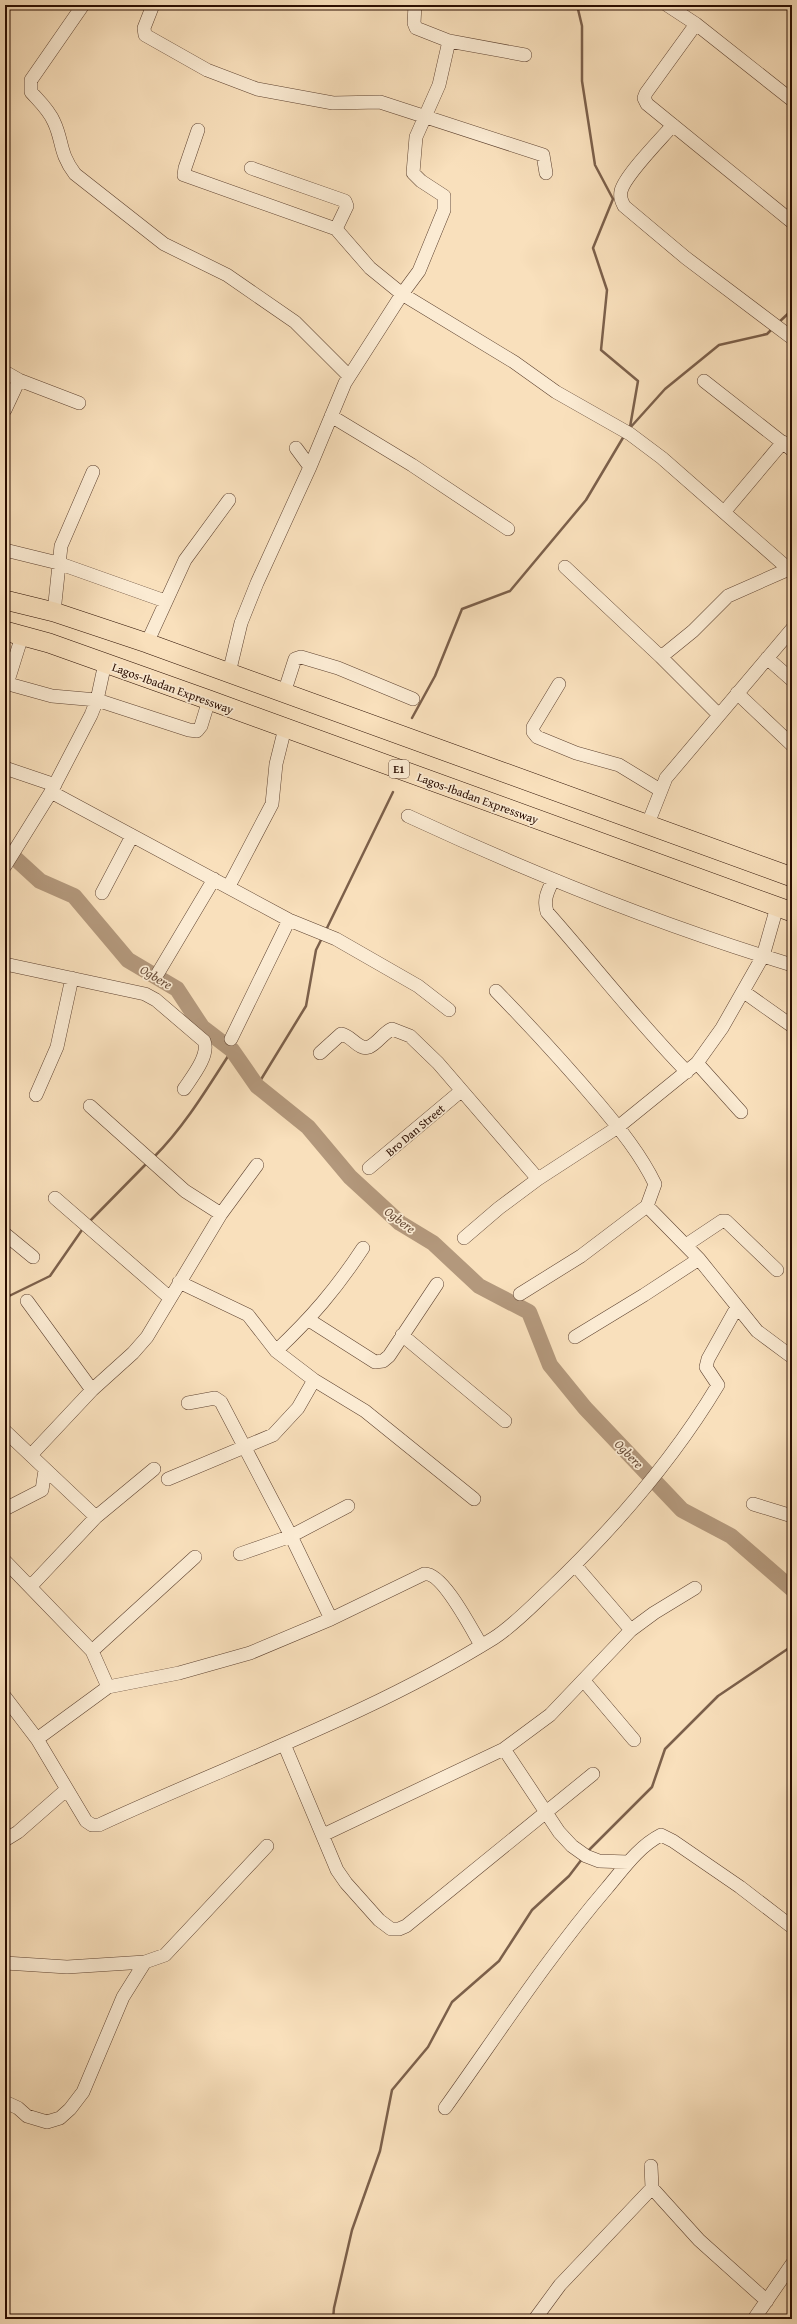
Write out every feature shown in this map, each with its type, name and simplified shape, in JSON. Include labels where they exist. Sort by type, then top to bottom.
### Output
[{"type":"highway","points":[[5,600],[54,612],[147,643],[647,826],[792,877]]},
{"type":"highway","name":"Lagos-Ibadan Expressway","points":[[13,634],[105,663],[209,700],[785,909]]},
{"type":"street","points":[[83,5],[31,80],[29,86],[31,92],[55,122],[61,149],[68,164],[75,174],[164,244],[227,275],[296,322],[349,376]]},
{"type":"street","points":[[153,5],[144,28],[145,35],[207,70],[258,90],[333,103],[380,102],[543,155],[546,173]]},
{"type":"street","points":[[415,5],[414,24],[416,28],[449,41],[525,55]]},
{"type":"street","points":[[667,5],[696,24],[792,100]]},
{"type":"street","points":[[696,24],[644,98],[647,104],[792,222]]},
{"type":"street","points":[[229,673],[241,623],[257,583],[310,468],[349,376],[402,294],[419,271],[444,210],[444,196],[438,190],[421,181],[413,173],[416,137],[439,85],[449,41]]},
{"type":"street","points":[[673,125],[627,179],[621,190],[620,199],[624,206],[686,258],[792,338]]},
{"type":"street","points":[[198,130],[184,168],[184,175],[336,229],[370,268],[402,294],[514,362],[556,392],[625,432],[662,458],[725,511],[791,570],[728,596],[694,631],[661,657]]},
{"type":"street","points":[[251,168],[345,201],[347,206],[336,229]]},
{"type":"street","points":[[5,372],[19,380],[79,403]]},
{"type":"street","points":[[5,410],[19,380]]},
{"type":"street","points":[[704,381],[787,446],[725,511]]},
{"type":"street","points":[[331,416],[412,465],[508,529]]},
{"type":"street","points":[[296,448],[310,468]]},
{"type":"street","points":[[54,612],[61,546],[93,472]]},
{"type":"street","points":[[147,643],[185,560],[229,500]]},
{"type":"street","points":[[5,550],[58,563],[165,601]]},
{"type":"street","points":[[565,567],[661,657],[718,714]]},
{"type":"street","points":[[647,826],[666,778],[718,714],[792,629]]},
{"type":"street","points":[[13,634],[6,684],[52,696],[97,700],[189,730],[197,731],[201,726],[209,700]]},
{"type":"street","points":[[284,693],[291,667],[295,659],[301,657],[338,668],[413,699]]},
{"type":"street","points":[[767,658],[792,680]]},
{"type":"street","points":[[6,865],[53,789],[97,700],[105,663]]},
{"type":"street","points":[[560,684],[533,727],[533,732],[537,737],[567,750],[619,765],[660,790]]},
{"type":"street","points":[[737,693],[792,746]]},
{"type":"street","points":[[229,886],[272,804],[276,764],[285,728]]},
{"type":"street","points":[[5,768],[53,789],[132,836],[229,886],[289,920],[336,939],[418,986],[450,1010]]},
{"type":"street","points":[[408,816],[553,880],[613,904],[792,965]]},
{"type":"street","points":[[102,893],[132,836]]},
{"type":"street","points":[[158,972],[214,879]]},
{"type":"street","points":[[553,880],[546,894],[544,905],[547,912],[607,980],[632,1014],[741,1112]]},
{"type":"street","points":[[464,1238],[498,1208],[618,1127],[692,1067],[722,1028],[744,992],[785,909]]},
{"type":"street","points":[[231,1039],[289,920]]},
{"type":"street","points":[[5,964],[145,994],[156,1000],[204,1041],[206,1046],[204,1054],[184,1089]]},
{"type":"street","points":[[36,1095],[57,1047],[72,978]]},
{"type":"street","points":[[496,991],[564,1063],[618,1127],[648,1170],[655,1184],[647,1206],[592,1248],[520,1294]]},
{"type":"street","points":[[744,992],[792,1026]]},
{"type":"street","points":[[320,1053],[341,1034],[346,1035],[359,1045],[366,1048],[371,1046],[388,1030],[400,1030],[410,1036],[438,1063],[538,1180]]},
{"type":"street","name":"Bro Dan Street","points":[[369,1168],[461,1091]]},
{"type":"street","points":[[90,1106],[185,1191],[221,1214]]},
{"type":"street","points":[[31,1455],[92,1390],[133,1353],[147,1336],[221,1214],[257,1165]]},
{"type":"street","points":[[55,1198],[170,1298]]},
{"type":"street","points":[[647,1206],[699,1259],[757,1331],[792,1357]]},
{"type":"street","points":[[686,1245],[722,1221],[726,1221],[777,1270]]},
{"type":"street","points":[[5,1234],[33,1257]]},
{"type":"street","points":[[276,1351],[309,1320],[338,1286],[363,1248]]},
{"type":"street","points":[[575,1337],[699,1259]]},
{"type":"street","points":[[179,1282],[248,1315],[276,1351],[314,1380],[365,1411],[474,1499]]},
{"type":"street","points":[[309,1320],[375,1362],[383,1361],[389,1356],[437,1284]]},
{"type":"street","points":[[27,1302],[92,1390]]},
{"type":"street","points":[[5,1697],[37,1740],[86,1821],[92,1825],[99,1825],[188,1784],[353,1714],[417,1682],[481,1645],[507,1628],[575,1565],[643,1490],[706,1405],[718,1385],[706,1367],[708,1359],[738,1307]]},
{"type":"street","points":[[402,1335],[505,1421]]},
{"type":"street","points":[[168,1479],[273,1435],[287,1422],[298,1408],[314,1380]]},
{"type":"street","points":[[188,1403],[215,1398],[221,1402],[291,1536],[331,1619]]},
{"type":"street","points":[[5,1431],[96,1517]]},
{"type":"street","points":[[31,1586],[96,1517],[154,1469]]},
{"type":"street","points":[[5,1509],[42,1490],[45,1470]]},
{"type":"street","points":[[753,1504],[792,1516]]},
{"type":"street","points":[[240,1554],[291,1536],[348,1506]]},
{"type":"street","points":[[92,1651],[195,1557]]},
{"type":"street","points":[[5,1561],[31,1586],[92,1651],[108,1687]]},
{"type":"street","points":[[575,1565],[631,1630]]},
{"type":"street","points":[[37,1740],[108,1687],[179,1673],[250,1652],[331,1619],[429,1573],[436,1577],[460,1610],[481,1645]]},
{"type":"street","points":[[323,1835],[504,1749],[550,1715],[631,1630],[654,1613],[695,1588]]},
{"type":"street","points":[[584,1681],[634,1740]]},
{"type":"street","points":[[284,1744],[337,1870],[346,1883],[379,1920],[391,1929],[399,1929],[406,1926],[592,1774]]},
{"type":"street","points":[[504,1749],[547,1812],[558,1832],[584,1855],[599,1861],[628,1862]]},
{"type":"street","points":[[5,1840],[18,1832],[66,1790]]},
{"type":"street","points":[[445,2108],[554,1954],[628,1862],[651,1840],[661,1835],[673,1841],[740,1887],[792,1927]]},
{"type":"street","points":[[5,1963],[67,1966],[145,1962],[165,1955],[267,1846]]},
{"type":"street","points":[[5,2102],[18,2108],[27,2116],[47,2122],[60,2118],[70,2109],[83,2092],[123,1998],[145,1962]]},
{"type":"street","points":[[651,2166],[652,2188],[699,2240],[767,2301]]},
{"type":"street","points":[[535,2319],[560,2285],[652,2188]]},
{"type":"street","points":[[757,2318],[792,2264]]},
{"type":"waterway","points":[[577,5],[582,26],[582,81],[595,165],[613,199],[593,248],[607,290],[601,350],[638,381],[630,427]]},
{"type":"waterway","points":[[778,323],[792,310]]},
{"type":"waterway","points":[[629,429],[665,389],[719,345],[767,334],[773,328]]},
{"type":"waterway","points":[[412,718],[435,676],[462,609],[510,591],[586,500],[624,436]]},
{"type":"waterway","points":[[326,930],[393,792]]},
{"type":"waterway","name":"Ogbere","points":[[5,849],[40,881],[74,896],[128,960],[177,989],[202,1027],[232,1050],[257,1086],[308,1127],[350,1177],[400,1223],[433,1243],[479,1286],[529,1312],[550,1365],[585,1408],[682,1510],[731,1536],[792,1589]]},
{"type":"waterway","points":[[257,1086],[306,1006],[316,950],[322,938]]},
{"type":"waterway","points":[[154,1157],[186,1119],[232,1050]]},
{"type":"waterway","points":[[89,1222],[147,1163]]},
{"type":"waterway","points":[[5,1298],[50,1276],[84,1227]]},
{"type":"waterway","points":[[588,1851],[652,1787],[665,1749],[718,1696],[792,1646]]},
{"type":"waterway","points":[[333,2319],[334,2308],[352,2230],[380,2151],[392,2090],[428,2047],[452,2002],[499,1961],[532,1910],[569,1876],[582,1859]]}]
